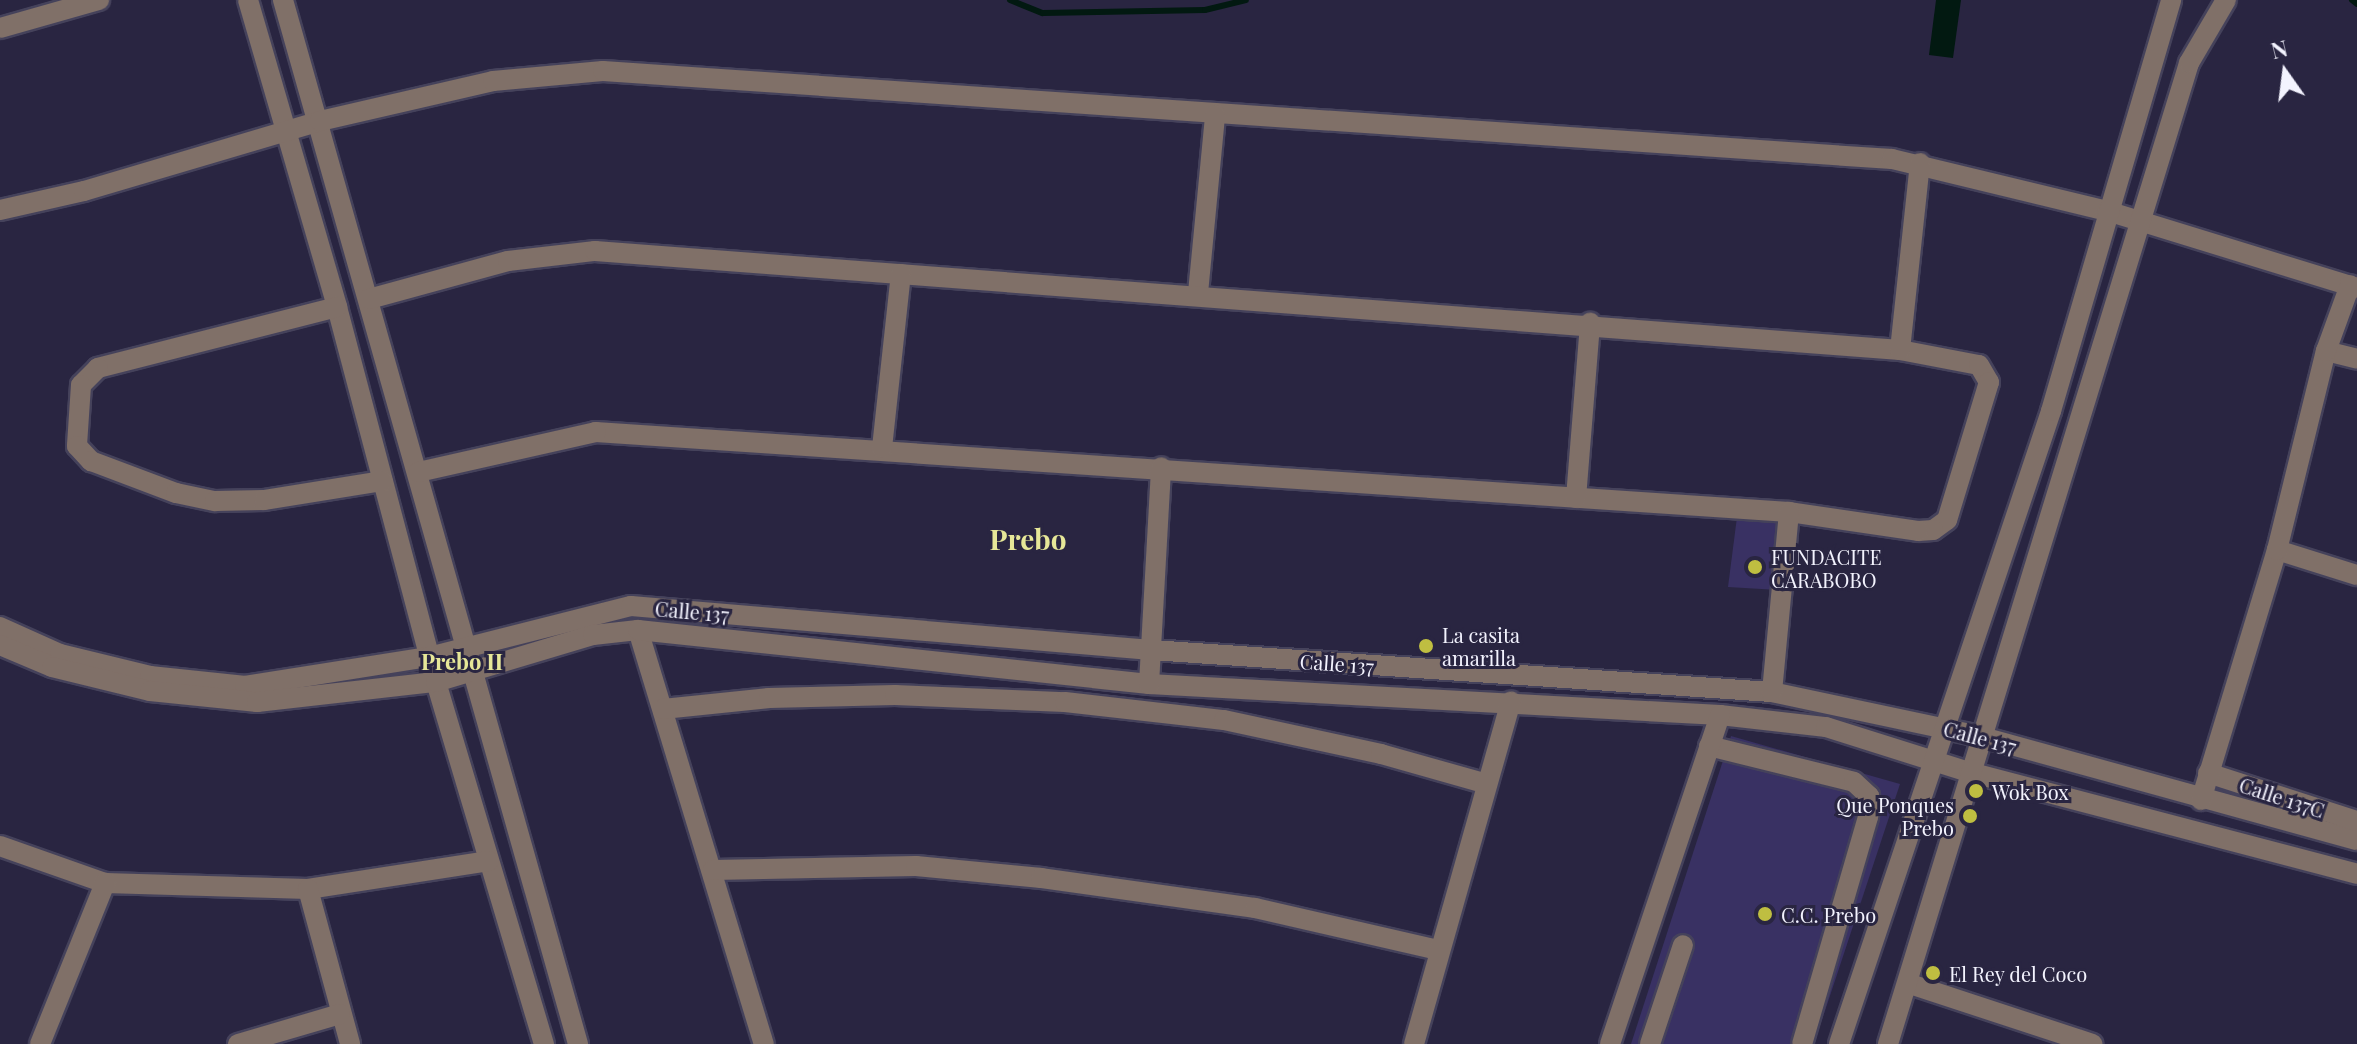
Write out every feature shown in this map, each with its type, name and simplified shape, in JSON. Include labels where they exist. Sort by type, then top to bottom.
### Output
[{"type":"street","points":[[0,28],[99,0]]},
{"type":"street","points":[[248,0],[337,307],[436,682],[544,1044]]},
{"type":"street","points":[[283,0],[320,121],[578,1044]]},
{"type":"street","points":[[1839,1044],[1934,762],[1942,727],[2051,411],[2171,0]]},
{"type":"street","points":[[1888,1044],[1910,984],[1979,736],[2189,63],[2226,0]]},
{"type":"street","points":[[0,210],[84,191],[320,121],[493,81],[591,71],[1920,163],[2107,211],[2354,287],[2326,351],[2277,550],[2201,800]]},
{"type":"street","points":[[1198,293],[1215,115]]},
{"type":"street","points":[[1900,350],[1920,163]]},
{"type":"street","points":[[369,299],[508,261],[595,251],[1198,293],[1900,350],[1979,365],[1989,382],[1947,520],[1933,530],[1918,531],[1789,512],[882,448],[596,432],[418,472]]},
{"type":"street","points":[[882,448],[901,274]]},
{"type":"street","points":[[337,307],[98,368],[81,385],[77,446],[91,461],[176,493],[215,501],[264,500],[382,481]]},
{"type":"street","points":[[1576,498],[1590,323]]},
{"type":"street","points":[[2326,351],[2357,359]]},
{"type":"street","points":[[1149,684],[1161,467]]},
{"type":"street","points":[[1772,692],[1789,512]]},
{"type":"street","points":[[2277,550],[2357,575]]},
{"type":"street","name":"Calle 137","points":[[0,627],[60,654],[135,672],[245,686],[429,657],[631,606],[1151,650],[1772,692],[1979,736],[2201,800],[2357,840]]},
{"type":"street","points":[[638,630],[764,1044]]},
{"type":"street","points":[[0,645],[52,667],[150,691],[257,702],[474,675],[593,635],[638,630],[1149,684],[1511,701],[1720,715],[1826,727],[1969,772],[2357,874]]},
{"type":"street","points":[[663,709],[769,698],[895,695],[1065,702],[1224,720],[1381,754],[1487,784]]},
{"type":"street","points":[[1414,1044],[1511,701]]},
{"type":"street","points":[[1610,1044],[1720,715]]},
{"type":"street","points":[[1709,746],[1854,782],[1869,796],[1868,817],[1802,1044]]},
{"type":"street","name":"Calle 137C","points":[[2208,773],[2357,821]]},
{"type":"street","points":[[0,846],[105,883],[308,889],[489,861]]},
{"type":"street","points":[[713,870],[916,866],[1041,878],[1255,908],[1439,950]]},
{"type":"street","points":[[40,1044],[105,883]]},
{"type":"street","points":[[308,889],[350,1044]]},
{"type":"street","points":[[1650,1044],[1683,945]]},
{"type":"street","points":[[1910,984],[2092,1044]]},
{"type":"street","points":[[238,1044],[340,1014]]},
{"type":"shaded area","points":[[1936,0],[1961,0],[1953,58],[1929,55]]},
{"type":"building","name":"FUNDACITE CARABOBO","points":[[1737,517],[1785,520],[1778,590],[1728,587]]},
{"type":"building","name":"C.C. Prebo","points":[[1731,736],[1900,784],[1814,1044],[1631,1044]]},
{"type":"waterway","points":[[1010,0],[1043,13],[1205,10],[1246,0]]},
{"type":"waterway","points":[[2352,0],[2357,4]]},
{"type":"place","name":"FUNDACITE CARABOBO","points":[[1755,567]]},
{"type":"place","name":"La casita amarilla","points":[[1426,646]]},
{"type":"place","name":"Wok Box","points":[[1976,791]]},
{"type":"place","name":"Que Ponques Prebo","points":[[1970,816]]},
{"type":"place","name":"C.C. Prebo","points":[[1765,914]]},
{"type":"place","name":"El Rey del Coco","points":[[1933,973]]},
{"type":"district","name":"Prebo","points":[[1028,539]]},
{"type":"district","name":"Prebo II","points":[[462,662]]}]
